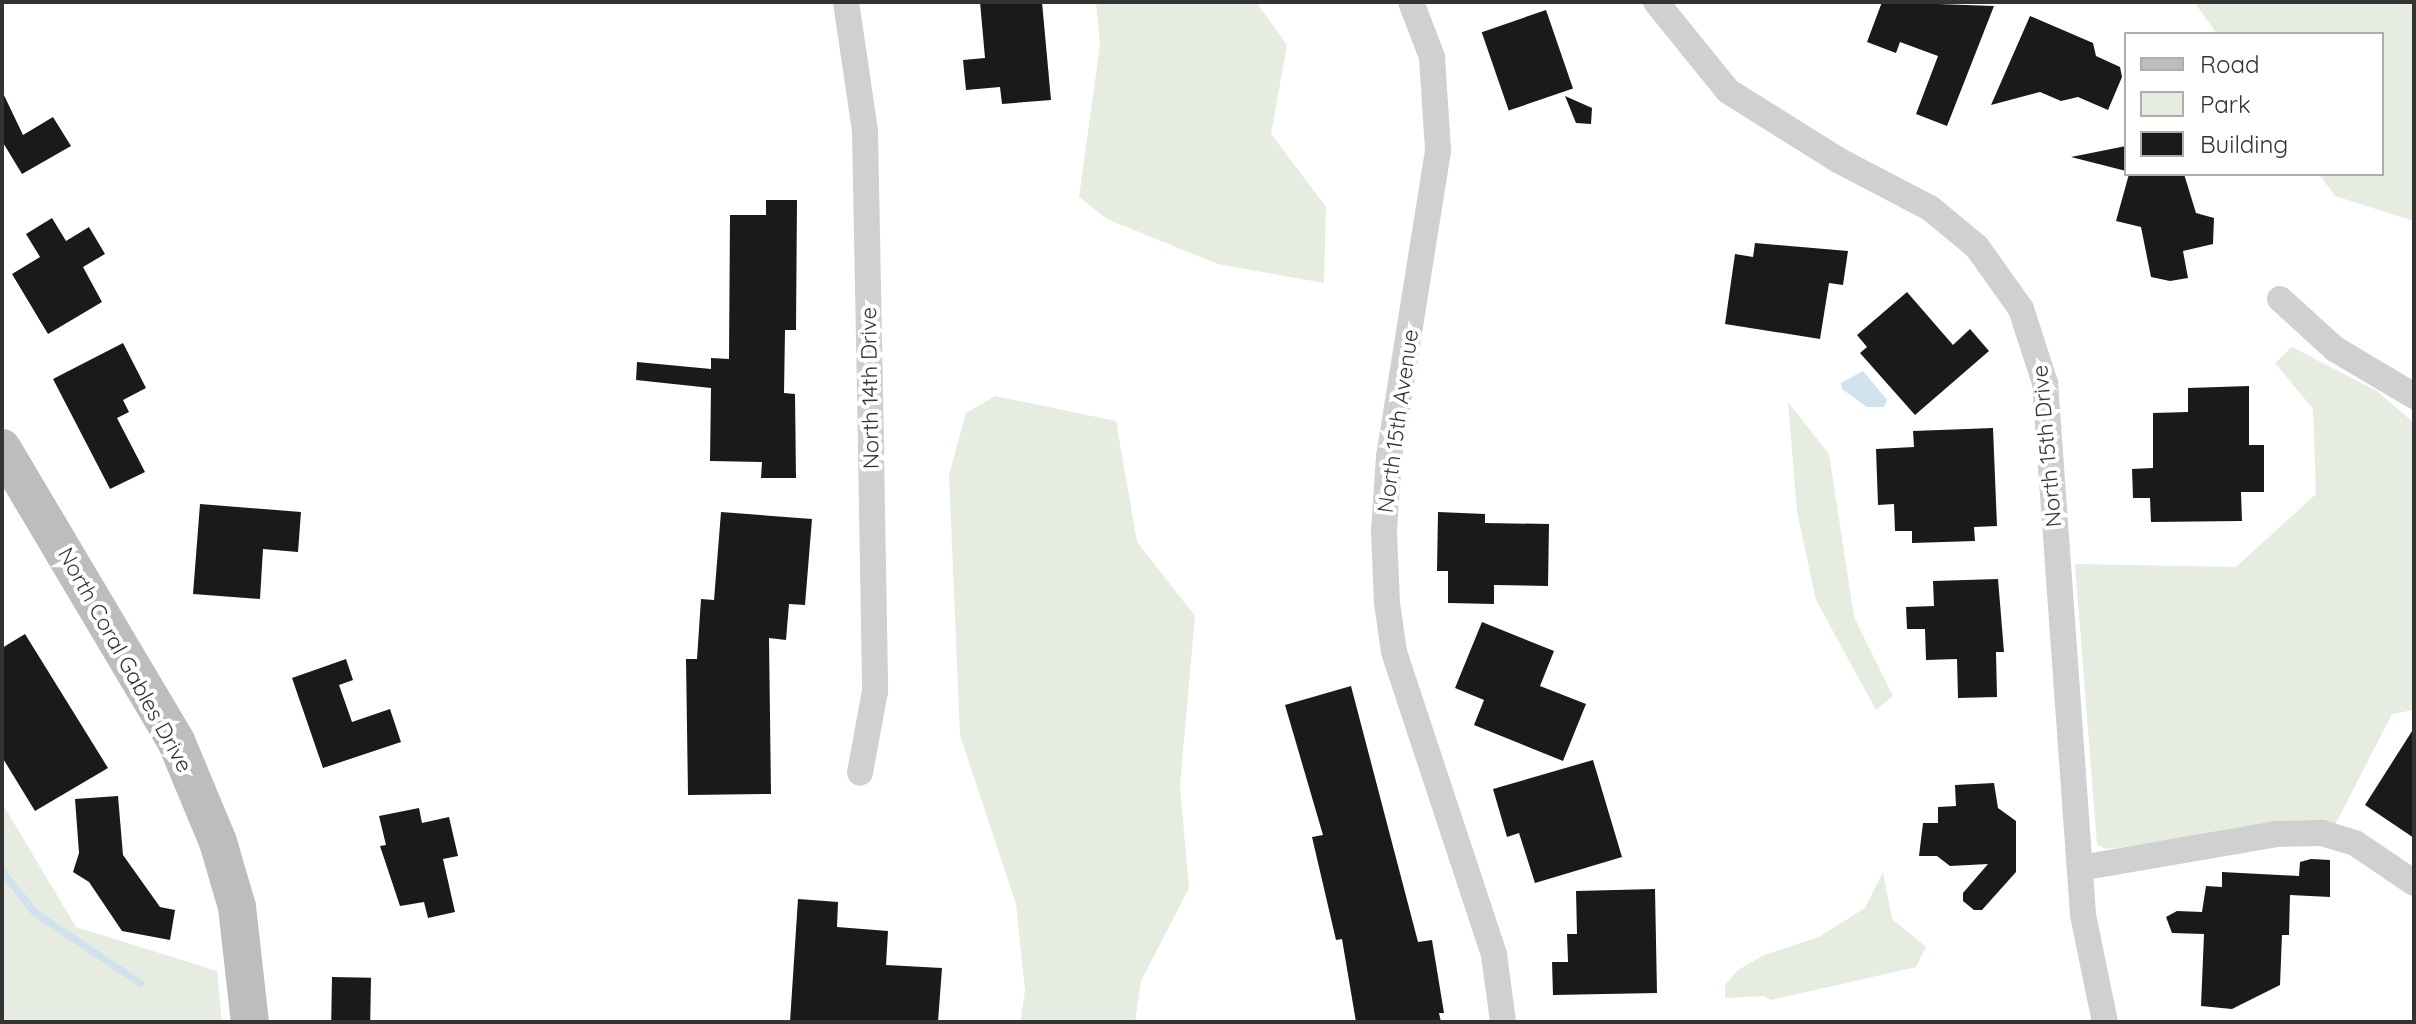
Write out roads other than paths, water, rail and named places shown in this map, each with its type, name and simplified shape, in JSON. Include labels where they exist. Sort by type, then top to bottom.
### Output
[{"type":"street","name":"North 14th Drive","points":[[846,2],[865,131],[872,467],[875,691],[860,773]]},
{"type":"street","name":"North 15th Avenue","points":[[1411,2],[1432,57],[1438,151],[1389,456],[1384,532],[1387,603],[1394,652],[1494,955],[1503,1022]]},
{"type":"street","name":"North 15th Drive","points":[[1656,2],[1728,91],[1838,160],[1930,208],[1977,247],[2021,309],[2045,383],[2083,915],[2105,1022]]},
{"type":"street","points":[[2280,299],[2335,349],[2414,396]]},
{"type":"street","name":"North Coral Gables Drive","points":[[2,448],[176,741],[218,842],[237,907],[250,1022]]},
{"type":"street","points":[[2080,868],[2276,834],[2322,833],[2355,843],[2414,883]]},
{"type":"water","points":[[1863,371],[1887,400],[1884,407],[1867,407],[1842,389],[1841,383]]},
{"type":"waterway","points":[[2,871],[34,912],[140,983]]}]
